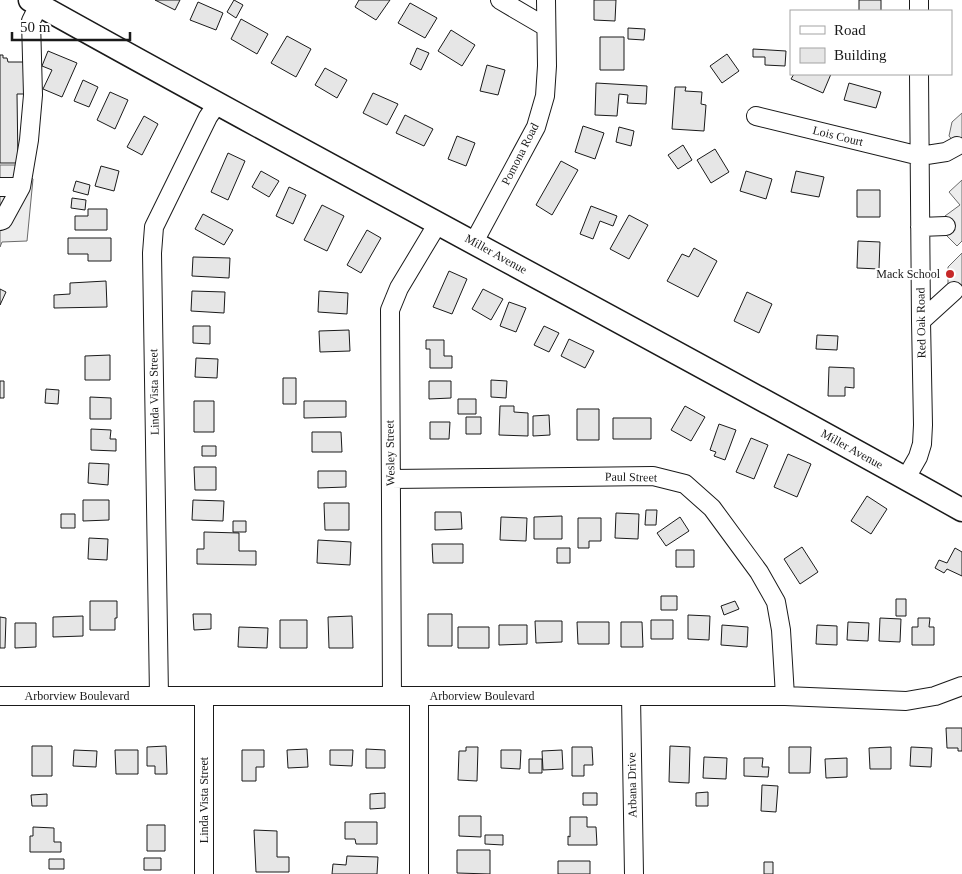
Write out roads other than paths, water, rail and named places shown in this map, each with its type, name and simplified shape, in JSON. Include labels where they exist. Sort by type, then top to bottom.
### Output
[{"type":"main road","name":"Miller Avenue","points":[[34,3],[962,510]]},
{"type":"street","points":[[500,0],[546,27]]},
{"type":"street","name":"Pomona Road","points":[[474,242],[536,127],[545,96],[547,66],[546,0]]},
{"type":"street","points":[[0,221],[4,220],[21,187],[29,140],[33,95],[31,21],[34,3]]},
{"type":"street","name":"Red Oak Road","points":[[906,478],[918,457],[922,444],[923,425],[920,321],[919,75]]},
{"type":"street","name":"Linda Vista Street","points":[[159,696],[152,253],[154,227],[208,117],[217,104]]},
{"type":"street","name":"Lois Court","points":[[756,116],[920,156]]},
{"type":"street","points":[[920,156],[946,152],[957,146]]},
{"type":"street","points":[[0,187],[21,187]]},
{"type":"street","name":"Wesley Street","points":[[392,696],[390,310],[399,288],[438,223]]},
{"type":"street","points":[[920,227],[946,226]]},
{"type":"street","points":[[920,321],[954,291]]},
{"type":"street","name":"Paul Street","points":[[391,479],[653,476],[685,484],[712,508],[758,572],[776,602],[781,630],[785,696]]},
{"type":"street","name":"Arborview Boulevard","points":[[0,696],[785,696],[906,701],[935,696],[962,686]]},
{"type":"street","name":"Linda Vista Street","points":[[204,696],[204,874]]},
{"type":"street","points":[[419,696],[419,874]]},
{"type":"street","name":"Arbana Drive","points":[[631,696],[634,874]]},
{"type":"place","name":"Mack School","points":[[950,274]]}]
